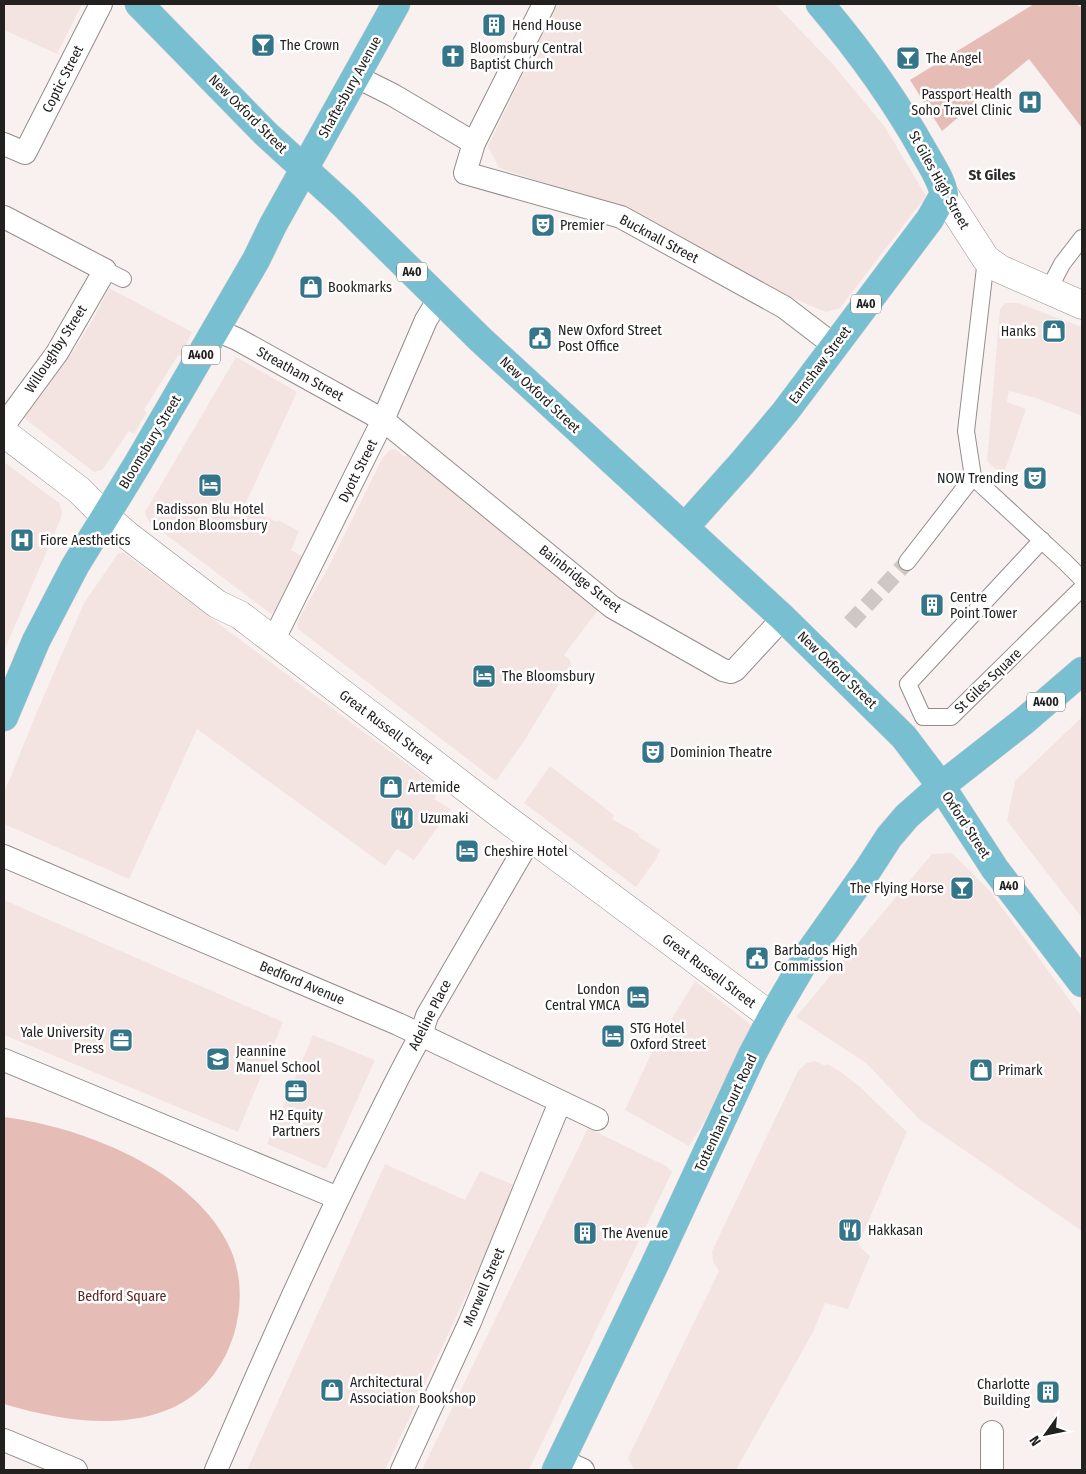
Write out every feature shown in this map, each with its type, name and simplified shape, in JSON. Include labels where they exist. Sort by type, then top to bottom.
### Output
[{"type":"main road","name":"New Oxford Street","points":[[139,4],[266,134],[345,206],[532,389],[783,618],[904,737],[941,786]]},
{"type":"main road","name":"Shaftesbury Avenue","points":[[304,170],[396,4]]},
{"type":"main road","name":"St Giles High Street","points":[[820,4],[849,38],[889,95],[915,136],[939,180],[944,194]]},
{"type":"main road","name":"Bloomsbury Street","points":[[4,717],[36,641],[74,566],[216,330],[304,170]]},
{"type":"main road","name":"Earnshaw Street","points":[[685,527],[785,412],[930,219],[944,194]]},
{"type":"main road","name":"A400","points":[[941,786],[1024,721],[1082,671]]},
{"type":"main road","name":"Oxford Street","points":[[941,786],[995,869],[1082,983]]},
{"type":"main road","name":"Tottenham Court Road","points":[[567,1467],[656,1264],[772,1017],[811,950],[889,837],[908,816],[941,786]]},
{"type":"street","name":"Coptic Street","points":[[4,144],[25,154],[101,4]]},
{"type":"street","points":[[355,76],[393,95],[474,142],[544,4]]},
{"type":"street","name":"Bucknall Street","points":[[474,142],[465,173],[621,218],[784,307],[835,346]]},
{"type":"street","name":"St Giles High Street","points":[[944,194],[986,259]]},
{"type":"street","name":"Willoughby Street","points":[[4,217],[114,274],[4,425]]},
{"type":"street","points":[[1048,291],[1062,264],[1082,238]]},
{"type":"street","points":[[1082,304],[1000,269],[986,259],[966,431],[973,477],[1042,540],[1082,580]]},
{"type":"street","name":"Dyott Street","points":[[273,641],[383,420],[426,320],[439,299]]},
{"type":"street","name":"Streatham Street","points":[[216,330],[237,339],[383,420]]},
{"type":"street","name":"Bainbridge Street","points":[[383,420],[612,607],[723,670],[731,672],[735,670],[783,618]]},
{"type":"street","name":"Great Russell Street","points":[[4,433],[79,490],[118,528],[218,604],[240,615],[531,837],[772,1017]]},
{"type":"street","points":[[907,562],[973,477]]},
{"type":"street","name":"St Giles Square","points":[[1042,540],[908,684],[924,717],[951,717],[1082,588]]},
{"type":"street","name":"Adeline Place","points":[[338,1198],[421,1035],[428,1016],[531,837]]},
{"type":"street","name":"Bedford Avenue","points":[[4,856],[421,1035],[597,1119]]},
{"type":"street","points":[[4,1060],[338,1198],[267,1352],[216,1470]]},
{"type":"street","name":"Morwell Street","points":[[402,1470],[470,1322],[560,1102]]},
{"type":"street","points":[[992,1432],[992,1470]]},
{"type":"street","points":[[4,1440],[76,1470]]},
{"type":"shaded area","points":[[4,4],[82,4],[57,54],[4,30]]},
{"type":"shaded area","points":[[557,4],[775,4],[831,62],[885,127],[926,196],[840,308],[826,312],[783,294],[610,205],[499,168],[488,146]]},
{"type":"shaded area","points":[[109,288],[192,332],[181,356],[178,355],[144,410],[147,412],[134,434],[129,431],[102,470],[94,472],[24,418],[72,353],[93,320]]},
{"type":"shaded area","points":[[1005,303],[1018,303],[1082,327],[1082,416],[1036,398],[1009,391],[1007,402],[1026,409],[1003,476],[987,461],[1000,309]]},
{"type":"shaded area","name":"Radisson Blu Hotel London Bloomsbury","points":[[236,357],[297,392],[244,507],[277,522],[278,520],[299,531],[291,550],[304,557],[271,614],[149,521],[145,512]]},
{"type":"shaded area","points":[[395,449],[405,457],[407,455],[598,610],[564,655],[570,660],[571,664],[524,741],[496,781],[298,629],[297,625],[300,617],[328,568],[383,457],[390,450]]},
{"type":"shaded area","points":[[4,462],[59,503],[62,512],[4,651]]},
{"type":"shaded area","points":[[120,553],[124,553],[439,788],[434,799],[451,809],[414,860],[397,849],[385,866],[197,729],[129,879],[4,824],[4,793],[39,707],[84,603]]},
{"type":"shaded area","points":[[1082,717],[1082,918],[1007,821],[1015,781]]},
{"type":"shaded area","points":[[550,766],[614,815],[612,819],[639,834],[639,837],[660,850],[656,859],[636,887],[524,803]]},
{"type":"shaded area","name":"Primark","points":[[952,853],[990,891],[1082,1017],[1082,1231],[919,1119],[866,1063],[796,1017],[932,854]]},
{"type":"shaded area","points":[[4,900],[283,1022],[238,1132],[4,1035]]},
{"type":"shaded area","points":[[695,981],[759,1031],[689,1146],[625,1110],[653,1050]]},
{"type":"shaded area","points":[[313,1035],[375,1060],[326,1169],[267,1144]]},
{"type":"shaded area","points":[[815,1061],[826,1066],[827,1064],[841,1072],[860,1087],[907,1132],[858,1245],[870,1256],[848,1309],[825,1303],[813,1332],[736,1470],[634,1470],[628,1458],[719,1271],[713,1262],[712,1251],[798,1071],[807,1063]]},
{"type":"shaded area","points":[[588,1128],[666,1166],[672,1172],[529,1470],[422,1470]]},
{"type":"shaded area","points":[[385,1164],[465,1200],[480,1171],[517,1186],[385,1470],[247,1470]]},
{"type":"green space","points":[[1034,4],[1076,4],[1080,7],[1082,4],[1082,128],[1029,59],[942,131],[910,80]]},
{"type":"green space","name":"Bedford Square","points":[[4,1117],[66,1130],[99,1141],[160,1173],[187,1193],[209,1216],[227,1242],[232,1253],[240,1287],[240,1299],[234,1334],[218,1368],[196,1393],[169,1409],[138,1418],[105,1421],[71,1419],[37,1413],[4,1404]]},
{"type":"tunnel","points":[[850,623],[907,562]]},
{"type":"place","name":"Hend House","points":[[494,25]]},
{"type":"place","name":"The Crown","points":[[263,45]]},
{"type":"place","name":"Bloomsbury Central Baptist Church","points":[[453,56]]},
{"type":"place","name":"The Angel","points":[[908,58]]},
{"type":"place","name":"Passport Health Soho Travel Clinic","points":[[1030,102]]},
{"type":"place","name":"Premier","points":[[543,225]]},
{"type":"place","name":"Bookmarks","points":[[311,287]]},
{"type":"place","name":"Hanks","points":[[1054,331]]},
{"type":"place","name":"New Oxford Street Post Office","points":[[540,338]]},
{"type":"place","name":"NOW Trending","points":[[1035,478]]},
{"type":"place","name":"Radisson Blu Hotel London Bloomsbury","points":[[210,485]]},
{"type":"place","name":"Fiore Aesthetics","points":[[22,540]]},
{"type":"place","name":"Centre Point Tower","points":[[932,605]]},
{"type":"place","name":"The Bloomsbury","points":[[484,676]]},
{"type":"place","name":"Dominion Theatre","points":[[653,752]]},
{"type":"place","name":"Artemide","points":[[391,787]]},
{"type":"place","name":"Uzumaki","points":[[402,818]]},
{"type":"place","name":"Cheshire Hotel","points":[[467,851]]},
{"type":"place","name":"The Flying Horse","points":[[962,888]]},
{"type":"place","name":"Barbados High Commission","points":[[757,958]]},
{"type":"place","name":"London Central YMCA","points":[[638,997]]},
{"type":"place","name":"STG Hotel Oxford Street","points":[[613,1036]]},
{"type":"place","name":"Yale University Press","points":[[121,1040]]},
{"type":"place","name":"Jeannine Manuel School","points":[[218,1059]]},
{"type":"place","name":"Primark","points":[[981,1070]]},
{"type":"place","name":"H2 Equity Partners","points":[[296,1091]]},
{"type":"place","name":"Hakkasan","points":[[850,1230]]},
{"type":"place","name":"The Avenue","points":[[585,1233]]},
{"type":"place","name":"Architectural Association Bookshop","points":[[332,1390]]},
{"type":"place","name":"Charlotte Building","points":[[1048,1392]]},
{"type":"district","name":"St Giles","points":[[992,175]]}]
